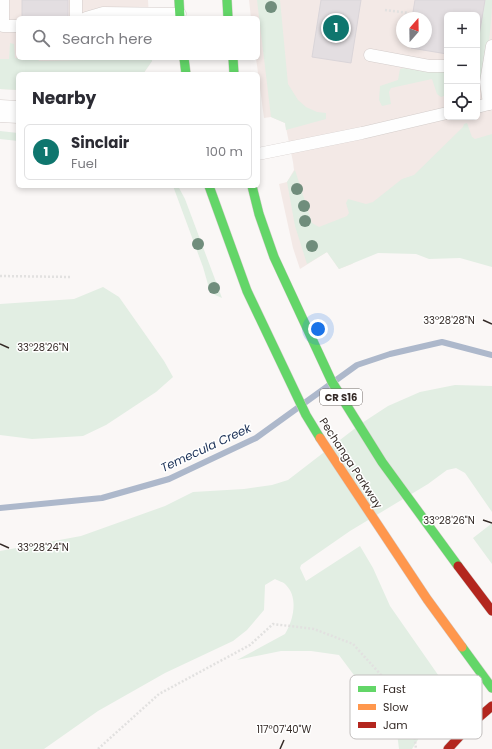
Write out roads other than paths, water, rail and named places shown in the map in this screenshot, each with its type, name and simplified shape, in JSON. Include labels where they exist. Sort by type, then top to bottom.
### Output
[{"type":"main road","points":[[179,0],[180,16]]},
{"type":"main road","points":[[227,0],[228,16]]},
{"type":"main road","points":[[184,60],[186,72]]},
{"type":"main road","points":[[233,60],[234,72]]},
{"type":"main road","name":"Pechanga Parkway","points":[[210,188],[247,291],[306,415],[332,457],[427,599],[492,688]]},
{"type":"main road","name":"CR S16","points":[[252,188],[254,200],[278,267],[312,343],[347,409],[381,461],[421,517],[492,611]]},
{"type":"main road","points":[[482,715],[492,706]]},
{"type":"main road","points":[[448,749],[457,739]]},
{"type":"street","points":[[0,111],[16,112]]},
{"type":"lane","points":[[3,0],[3,26],[16,26]]},
{"type":"lane","points":[[76,0],[76,16]]},
{"type":"lane","points":[[93,16],[103,13],[180,16]]},
{"type":"lane","points":[[486,104],[486,82],[492,46]]},
{"type":"lane","points":[[370,56],[429,66],[444,66]]},
{"type":"lane","points":[[260,154],[362,133],[444,114]]},
{"type":"waterway","name":"Temecula Creek","points":[[0,508],[102,498],[169,479],[256,438],[357,365],[390,354],[442,342],[492,355]]},
{"type":"place","name":"Sinclair","points":[[336,28]]}]
